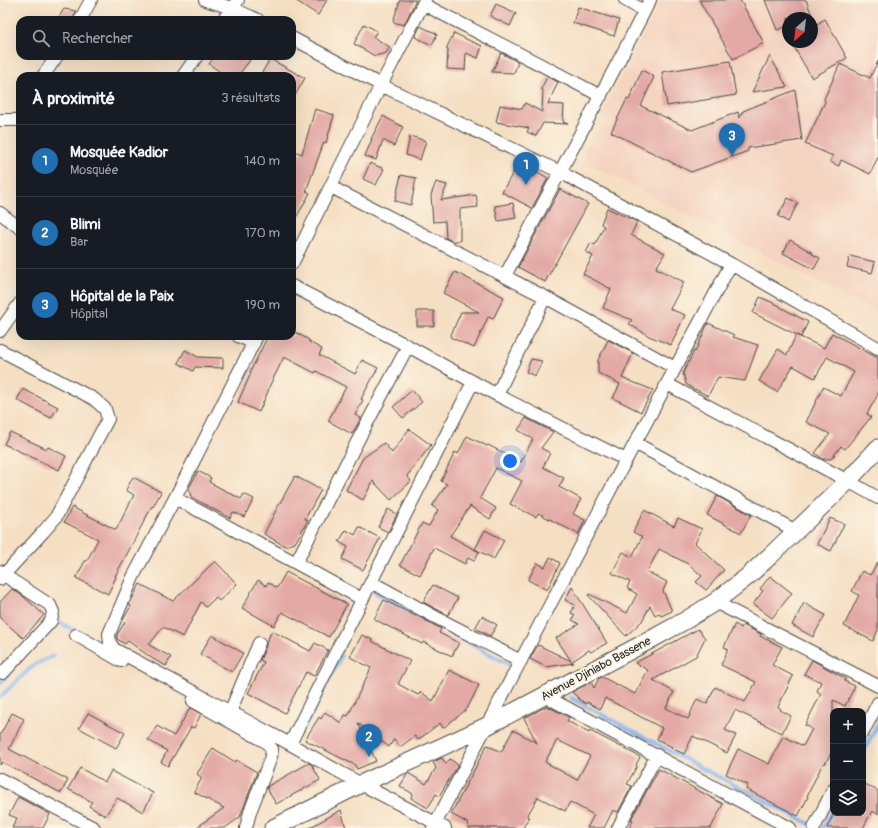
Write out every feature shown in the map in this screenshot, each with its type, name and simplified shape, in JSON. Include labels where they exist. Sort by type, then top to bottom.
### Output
[{"type":"main road","name":"Avenue Djiniabo Bassene","points":[[273,828],[361,784],[487,726],[546,696],[686,620],[715,602],[752,572],[796,531],[848,481],[878,448]]},
{"type":"street","points":[[82,16],[91,0]]},
{"type":"street","points":[[205,0],[235,4],[252,16]]},
{"type":"street","points":[[505,276],[601,96],[647,5],[625,0]]},
{"type":"street","points":[[296,252],[331,187],[424,2],[601,96]]},
{"type":"street","points":[[226,16],[235,4]]},
{"type":"street","points":[[296,40],[381,85],[560,172],[730,264],[878,348]]},
{"type":"street","points":[[46,72],[54,60]]},
{"type":"street","points":[[186,72],[194,60]]},
{"type":"street","points":[[0,120],[16,120]]},
{"type":"street","points":[[331,187],[505,276],[676,368]]},
{"type":"street","points":[[0,213],[16,225]]},
{"type":"street","points":[[256,340],[175,498],[132,577],[109,634],[110,643],[114,649],[438,826],[487,726],[730,264]]},
{"type":"street","points":[[296,288],[408,346],[473,382],[626,460]]},
{"type":"street","points":[[497,394],[545,297]]},
{"type":"street","points":[[0,331],[16,309]]},
{"type":"street","points":[[296,562],[408,346]]},
{"type":"street","points":[[0,350],[94,399],[105,409],[108,419],[56,517],[1,575],[50,605],[53,612],[51,621],[3,673]]},
{"type":"street","points":[[290,744],[473,382]]},
{"type":"street","points":[[667,384],[878,498]]},
{"type":"street","points":[[635,443],[796,531]]},
{"type":"street","points":[[175,498],[362,599]]},
{"type":"street","points":[[371,582],[521,661]]},
{"type":"street","points":[[715,602],[878,686]]},
{"type":"street","points":[[76,636],[266,742],[272,749],[271,757],[250,812],[246,828]]},
{"type":"street","points":[[230,712],[259,644]]},
{"type":"street","points":[[546,696],[790,828]]},
{"type":"street","points":[[866,726],[878,703]]},
{"type":"street","points":[[618,828],[657,756]]},
{"type":"street","points":[[0,779],[94,828]]},
{"type":"street","points":[[814,828],[830,796]]},
{"type":"shaded area","points":[[661,0],[878,0],[878,313],[586,162],[584,150]]},
{"type":"building","points":[[295,0],[327,0],[318,15]]},
{"type":"building","points":[[400,0],[416,0],[404,25],[393,22]]},
{"type":"building","points":[[699,0],[740,0],[764,43],[733,59]]},
{"type":"building","points":[[765,0],[806,0],[811,12],[782,12],[782,28],[777,30]]},
{"type":"building","points":[[496,4],[516,13],[510,26],[490,16]]},
{"type":"building","points":[[578,7],[619,20],[614,36],[573,23]]},
{"type":"building","points":[[64,9],[76,11],[74,16],[60,16]]},
{"type":"building","points":[[825,19],[847,58],[812,78],[794,48],[818,48],[818,23]]},
{"type":"building","points":[[364,24],[377,31],[373,37],[390,47],[386,53],[375,56],[354,44]]},
{"type":"building","points":[[420,26],[437,34],[432,45],[415,37]]},
{"type":"building","points":[[454,33],[482,46],[478,58],[466,53],[465,70],[447,69],[448,50],[446,49]]},
{"type":"building","points":[[501,53],[518,62],[514,73],[492,72]]},
{"type":"building","points":[[770,56],[787,87],[752,92]]},
{"type":"building","points":[[212,60],[250,60],[241,72],[220,72],[209,64]]},
{"type":"building","points":[[269,60],[272,60],[294,72],[262,72]]},
{"type":"building","points":[[730,61],[736,95],[667,106],[662,72]]},
{"type":"building","points":[[878,61],[878,157],[870,174],[841,160],[839,166],[830,162],[833,156],[805,144],[825,102],[824,99],[840,64],[870,78]]},
{"type":"building","points":[[642,70],[654,77],[641,106],[692,130],[738,112],[739,118],[743,111],[795,90],[802,140],[748,148],[748,151],[691,172],[611,132],[627,99],[629,100]]},
{"type":"building","points":[[296,73],[305,78],[296,94]]},
{"type":"building","points":[[547,77],[558,82],[548,104],[564,105],[563,122],[568,124],[543,123],[536,136],[527,132],[529,128],[496,122],[500,105],[522,109],[525,103],[542,112],[543,90],[541,89]]},
{"type":"building","points":[[315,109],[334,115],[326,143],[324,142],[306,191],[310,193],[296,218],[296,152],[302,154]]},
{"type":"building","points":[[383,116],[403,127],[394,146],[383,140],[376,160],[365,156],[371,139]]},
{"type":"building","points":[[410,136],[426,141],[420,160],[406,155]]},
{"type":"building","points":[[519,162],[548,178],[532,208],[502,192]]},
{"type":"building","points":[[370,163],[384,169],[376,185],[363,179]]},
{"type":"building","points":[[401,175],[416,178],[411,205],[395,201]]},
{"type":"building","points":[[436,182],[447,185],[441,200],[476,195],[478,207],[460,209],[460,241],[452,241],[446,238],[445,221],[433,222],[431,195]]},
{"type":"building","points":[[560,189],[588,204],[545,282],[518,267]]},
{"type":"building","points":[[788,198],[798,203],[788,222],[778,216]]},
{"type":"building","points":[[513,203],[516,218],[498,221],[495,206]]},
{"type":"building","points":[[607,208],[637,222],[631,235],[665,253],[656,268],[684,282],[670,309],[685,315],[671,345],[649,336],[629,324],[632,320],[603,308],[611,289],[583,274],[593,256],[586,252],[591,243],[595,245],[604,226],[601,224]]},
{"type":"building","points":[[790,240],[820,258],[814,269],[783,253]]},
{"type":"building","points":[[850,256],[875,262],[872,273],[847,267]]},
{"type":"building","points":[[455,272],[504,297],[493,319],[488,317],[474,348],[450,337],[461,312],[479,312],[443,293]]},
{"type":"building","points":[[760,297],[780,306],[808,322],[801,337],[753,313]]},
{"type":"building","points":[[417,311],[434,311],[434,326],[417,326]]},
{"type":"building","points":[[708,323],[734,335],[733,337],[758,345],[745,381],[718,377],[708,396],[686,384],[683,373],[694,351],[695,352]]},
{"type":"building","points":[[296,333],[322,349],[319,355],[355,374],[362,360],[378,368],[361,399],[363,400],[355,415],[361,418],[352,434],[328,421],[346,387],[316,371],[315,373],[284,357],[268,389],[259,412],[238,402],[251,373],[250,372],[266,340],[296,340]]},
{"type":"building","points":[[832,333],[878,358],[878,394],[867,414],[871,417],[845,449],[841,446],[831,459],[823,459],[815,453],[830,434],[806,422],[823,387],[841,396],[854,372],[827,357],[815,378],[793,366],[777,392],[759,381],[778,349],[787,355],[796,335],[824,348]]},
{"type":"building","points":[[608,340],[633,353],[622,378],[653,390],[641,412],[613,398],[620,384],[598,373],[598,360]]},
{"type":"building","points":[[185,350],[198,357],[223,358],[223,368],[195,367],[193,371],[178,363]]},
{"type":"building","points":[[531,359],[542,361],[535,376],[526,372]]},
{"type":"building","points":[[23,389],[58,407],[51,418],[17,400]]},
{"type":"building","points":[[412,390],[422,402],[403,418],[393,407]]},
{"type":"building","points":[[526,418],[553,432],[541,448],[550,453],[543,467],[564,478],[559,487],[581,499],[573,514],[585,520],[578,534],[538,513],[536,517],[510,504],[522,481],[496,468],[480,498],[496,508],[490,519],[470,506],[450,536],[479,552],[474,561],[468,558],[465,564],[434,548],[420,575],[400,565],[422,523],[429,526],[438,510],[432,506],[447,484],[441,481],[455,452],[458,454],[467,436],[521,462],[533,439],[518,430]]},
{"type":"building","points":[[409,429],[431,445],[407,476],[411,481],[391,500],[373,481],[363,500],[346,490],[363,458],[384,443],[392,453]]},
{"type":"building","points":[[10,432],[66,456],[59,470],[4,444]]},
{"type":"building","points":[[198,471],[211,478],[209,482],[241,499],[244,494],[254,499],[244,517],[233,512],[230,518],[191,497],[189,488]]},
{"type":"building","points":[[295,476],[321,490],[305,519],[308,520],[295,543],[285,546],[264,534]]},
{"type":"building","points":[[133,477],[161,492],[115,576],[116,577],[108,594],[76,578],[85,561],[87,561],[98,539],[64,522],[72,507],[116,530],[134,495],[126,490]]},
{"type":"building","points":[[717,496],[751,515],[741,533],[707,515]]},
{"type":"building","points":[[388,509],[397,514],[388,532],[378,527]]},
{"type":"building","points":[[644,510],[674,526],[678,518],[702,529],[695,543],[724,570],[706,590],[696,582],[702,576],[690,565],[659,549],[647,572],[667,582],[663,591],[672,611],[661,616],[659,613],[655,615],[650,606],[642,621],[626,636],[588,595],[589,594],[627,613],[637,594],[627,588],[630,582],[612,573],[623,552],[632,557],[642,537],[633,532]]},
{"type":"building","points":[[830,518],[844,524],[831,551],[817,544]]},
{"type":"building","points":[[359,527],[380,538],[363,570],[342,559],[348,547],[339,542],[346,530],[355,535]]},
{"type":"building","points":[[485,530],[504,540],[494,559],[475,549]]},
{"type":"building","points":[[550,557],[560,563],[547,590],[528,580],[537,563],[545,567]]},
{"type":"building","points":[[215,561],[237,584],[219,601],[216,597],[206,607],[201,602],[183,637],[163,627],[149,645],[171,657],[166,666],[153,659],[128,641],[125,644],[117,639],[117,635],[125,622],[123,620],[131,606],[129,605],[140,584],[173,601]]},
{"type":"building","points":[[878,562],[878,630],[873,641],[844,626],[859,595],[852,591],[862,571],[870,575]]},
{"type":"building","points":[[286,572],[347,604],[329,637],[282,612],[274,626],[242,608],[258,580],[266,586],[268,582],[277,588]]},
{"type":"building","points":[[770,576],[792,593],[772,618],[753,604],[763,591],[760,589]]},
{"type":"building","points":[[433,585],[458,598],[448,615],[423,602]]},
{"type":"building","points":[[572,587],[607,643],[591,652],[589,650],[571,662],[574,663],[546,667],[530,659],[538,645],[571,661],[556,638],[579,624],[572,620],[575,615],[571,613],[575,605],[565,600]]},
{"type":"building","points":[[12,589],[23,596],[44,615],[23,638],[0,618],[0,602]]},
{"type":"building","points":[[384,600],[441,629],[439,633],[459,643],[452,656],[423,642],[422,644],[374,619]]},
{"type":"building","points":[[804,603],[825,615],[813,637],[792,625]]},
{"type":"building","points":[[482,616],[497,625],[490,636],[475,628]]},
{"type":"building","points":[[735,624],[741,628],[743,625],[761,634],[760,636],[782,647],[772,665],[793,676],[778,707],[781,709],[780,710],[791,716],[782,733],[735,710],[725,730],[736,735],[727,753],[693,736],[684,754],[657,739],[662,728],[605,698],[600,709],[587,702],[586,704],[572,692],[591,682],[594,688],[599,678],[602,677],[635,694],[648,670],[635,663],[698,629],[705,638],[696,656],[653,680],[674,692],[666,708],[688,719],[697,699],[707,704],[715,687],[745,702],[756,682],[721,665],[728,649],[724,647]]},
{"type":"building","points":[[272,631],[310,651],[315,643],[328,650],[314,676],[306,672],[285,713],[248,693],[264,662],[260,660],[266,646],[266,642]]},
{"type":"building","points":[[212,635],[243,653],[232,672],[200,654]]},
{"type":"building","points":[[362,635],[410,661],[398,684],[418,695],[421,692],[433,701],[449,670],[479,685],[467,709],[443,728],[440,723],[418,740],[415,736],[400,747],[394,739],[389,747],[358,723],[376,761],[357,769],[355,765],[305,740],[319,717],[321,719],[325,712],[341,723],[345,715],[348,716],[371,668],[350,657]]},
{"type":"building","points":[[812,660],[846,679],[844,681],[855,686],[845,706],[833,700],[833,708],[830,708],[830,755],[825,764],[823,763],[798,816],[746,789],[748,785],[726,774],[738,749],[769,764],[783,736],[803,746],[812,729],[805,725],[821,694],[817,691],[821,682],[804,674]]},
{"type":"building","points":[[547,706],[569,717],[567,721],[589,733],[590,731],[640,757],[636,765],[637,766],[627,784],[632,786],[618,812],[613,810],[604,828],[587,828],[594,815],[570,802],[565,811],[538,797],[527,816],[529,817],[523,828],[467,828],[469,824],[451,814],[487,745],[501,752],[513,730],[537,743],[524,718]],"holes":[[[557,740],[590,756],[577,780],[545,762]]]},
{"type":"building","points":[[190,708],[201,714],[194,728],[191,727],[168,766],[161,762],[167,751],[148,740],[157,726],[174,736]]},
{"type":"building","points":[[12,713],[24,719],[9,749],[68,780],[61,793],[2,762],[0,765],[0,735]]},
{"type":"building","points":[[88,713],[125,733],[116,748],[79,728]]},
{"type":"building","points":[[213,748],[235,762],[236,760],[257,772],[240,817],[225,828],[196,828],[224,808],[194,792],[202,778],[197,774]]},
{"type":"building","points":[[442,758],[446,764],[450,759],[458,765],[439,796],[436,794],[428,808],[411,798],[413,794],[400,786],[408,773],[426,784],[436,768],[433,762]]},
{"type":"building","points":[[309,763],[312,765],[320,780],[276,804],[267,788],[268,786]]},
{"type":"building","points":[[80,768],[105,782],[111,771],[153,793],[143,812],[117,798],[105,816],[89,806],[92,802],[68,789]]},
{"type":"building","points":[[659,769],[723,804],[711,828],[629,828],[633,820],[631,819]]},
{"type":"building","points":[[866,785],[878,791],[878,814],[872,811],[863,828],[827,828],[833,816],[866,816]]},
{"type":"building","points":[[18,797],[50,814],[43,828],[12,828],[17,818],[9,815]]},
{"type":"building","points":[[341,810],[346,828],[309,828]]},
{"type":"waterway","points":[[374,592],[512,666]]},
{"type":"waterway","points":[[42,640],[59,622],[77,632]]},
{"type":"waterway","points":[[0,697],[34,665],[53,656]]},
{"type":"waterway","points":[[305,727],[341,656]]},
{"type":"waterway","points":[[0,684],[8,675]]},
{"type":"waterway","points":[[571,698],[814,826]]},
{"type":"waterway","points":[[866,747],[878,724]]},
{"type":"waterway","points":[[823,828],[830,815]]},
{"type":"place","name":"Hôpital de la Paix","points":[[732,156]]},
{"type":"place","name":"Mosquée Kadior","points":[[526,185]]},
{"type":"place","name":"Blimi","points":[[369,757]]}]
